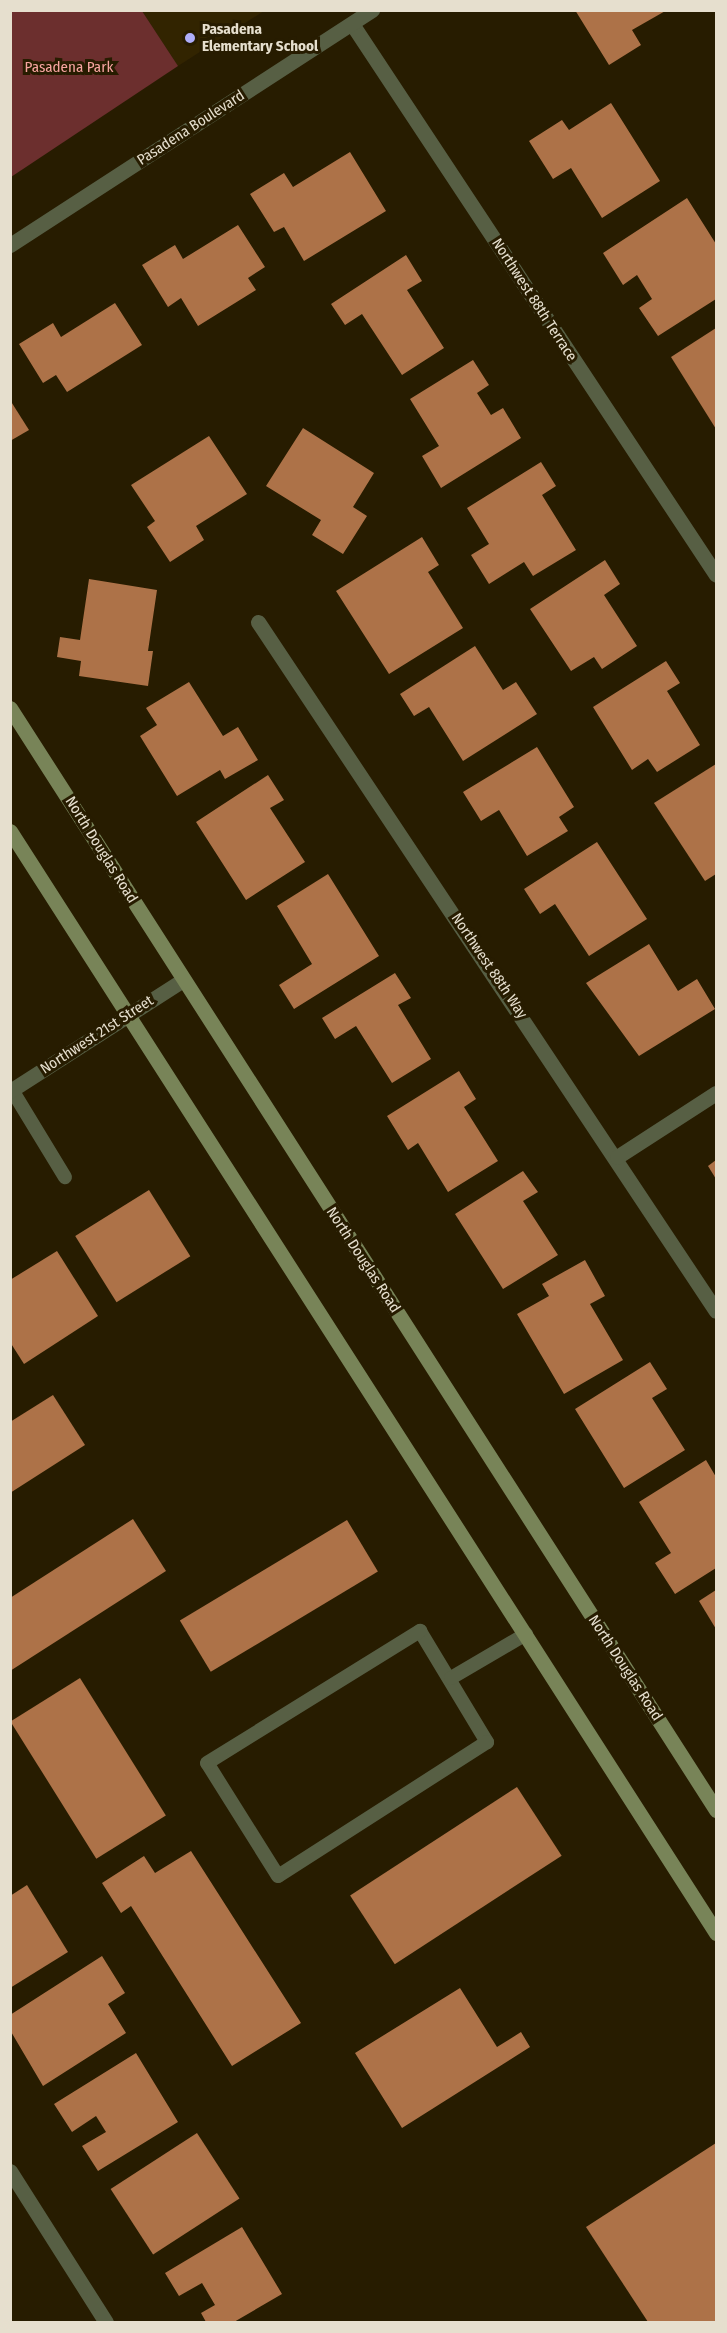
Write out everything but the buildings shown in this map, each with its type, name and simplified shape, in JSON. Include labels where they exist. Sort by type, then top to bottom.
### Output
[{"type":"main road","name":"North Douglas Road","points":[[10,708],[717,1810]]},
{"type":"main road","points":[[10,831],[717,1933]]},
{"type":"street","name":"Pasadena Boulevard","points":[[10,245],[372,10]]},
{"type":"street","name":"Northwest 88th Terrace","points":[[352,24],[717,575]]},
{"type":"street","name":"Northwest 88th Way","points":[[258,622],[617,1157],[717,1311]]},
{"type":"street","name":"Northwest 21st Street","points":[[11,1091],[183,980]]},
{"type":"street","points":[[617,1157],[717,1093]]},
{"type":"street","points":[[10,2171],[106,2322]]},
{"type":"lane","points":[[11,1091],[65,1177]]},
{"type":"lane","points":[[420,1631],[451,1678],[487,1742],[278,1876],[207,1763],[420,1631]]},
{"type":"lane","points":[[451,1678],[526,1634]]},
{"type":"shaded area","name":"Pasadena Elementary School","points":[[142,11],[264,11],[178,66]]},
{"type":"green space","name":"Pasadena Park","points":[[11,10],[142,11],[178,66],[11,177]]},
{"type":"place","name":"Pasadena Elementary School","points":[[190,38]]}]
